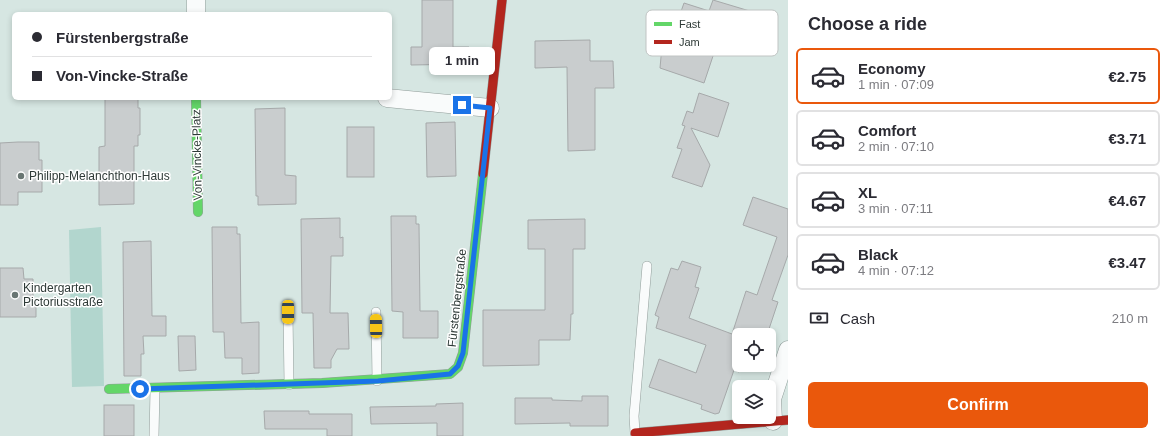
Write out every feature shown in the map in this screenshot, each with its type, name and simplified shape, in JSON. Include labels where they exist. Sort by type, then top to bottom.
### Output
[{"type":"street","points":[[196,0],[196,12]]},
{"type":"street","name":"Fürstenbergstraße","points":[[109,389],[289,385],[378,381],[450,374],[458,366],[463,353],[502,0]]},
{"type":"street","points":[[392,98],[490,108]]},
{"type":"street","name":"Von-Vincke-Platz","points":[[196,100],[198,212]]},
{"type":"street","points":[[635,433],[781,421],[772,399],[788,350]]},
{"type":"lane","points":[[635,433],[634,416],[647,266]]},
{"type":"lane","points":[[288,312],[289,385]]},
{"type":"lane","points":[[376,312],[378,381]]},
{"type":"lane","points":[[154,436],[155,388]]},
{"type":"green space","points":[[101,227],[104,386],[72,387],[69,230]]},
{"type":"building","points":[[422,0],[453,0],[453,47],[469,47],[469,64],[411,65],[411,47],[422,47]]},
{"type":"building","points":[[713,0],[746,10],[709,10]]},
{"type":"building","points":[[684,3],[706,10],[682,10]]},
{"type":"building","points":[[590,40],[590,61],[613,61],[614,88],[595,88],[595,150],[568,151],[567,67],[535,68],[535,41]]},
{"type":"building","points":[[661,56],[713,56],[704,83],[660,68]]},
{"type":"building","points":[[699,93],[729,103],[718,137],[691,128],[710,165],[702,187],[672,177],[682,149],[677,148],[685,126],[682,125],[687,111],[693,113]]},
{"type":"building","points":[[105,100],[138,100],[138,108],[140,108],[140,135],[138,135],[138,146],[134,146],[134,204],[99,205],[99,147],[105,146]]},
{"type":"building","points":[[285,108],[285,175],[296,176],[296,204],[258,205],[258,196],[256,196],[255,109]]},
{"type":"building","points":[[455,122],[456,176],[427,177],[426,123]]},
{"type":"building","points":[[347,127],[374,127],[374,177],[347,177]]},
{"type":"building","name":"Philipp-Melanchthon-Haus","points":[[39,142],[39,160],[42,160],[42,192],[18,192],[18,205],[0,205],[0,143]]},
{"type":"building","points":[[753,197],[788,209],[788,255],[772,300],[778,302],[769,328],[734,328],[746,291],[757,295],[777,237],[743,225]]},
{"type":"building","points":[[391,216],[416,216],[416,224],[419,224],[420,311],[438,311],[438,338],[403,338],[403,312],[392,311]]},
{"type":"building","points":[[340,218],[340,238],[343,237],[343,256],[331,256],[330,313],[348,313],[349,349],[337,349],[331,360],[331,368],[314,368],[313,313],[302,313],[301,219]]},
{"type":"building","points":[[585,219],[585,249],[573,249],[573,314],[571,314],[570,340],[539,340],[539,365],[483,366],[483,310],[545,310],[545,249],[528,249],[528,220]]},
{"type":"building","points":[[212,227],[237,227],[237,234],[240,234],[241,323],[259,322],[259,373],[242,374],[242,358],[225,358],[224,332],[213,332]]},
{"type":"building","points":[[151,241],[152,316],[166,316],[166,336],[143,336],[144,354],[141,354],[141,376],[124,376],[123,242]]},
{"type":"building","points":[[682,261],[701,267],[695,287],[699,288],[689,318],[732,334],[732,372],[733,372],[719,413],[715,414],[701,409],[702,405],[649,387],[659,359],[696,373],[706,345],[656,328],[659,317],[655,315],[671,268],[678,270]]},
{"type":"building","name":"Kindergarten Pictoriusstraße","points":[[0,268],[23,268],[24,279],[33,279],[33,301],[36,301],[36,317],[0,317]]},
{"type":"building","points":[[178,336],[195,336],[196,370],[179,371]]},
{"type":"building","points":[[582,396],[608,396],[608,426],[570,426],[570,423],[515,424],[515,398],[552,398],[552,400],[582,401]]},
{"type":"building","points":[[463,403],[463,436],[437,436],[437,423],[371,424],[370,407],[436,406],[436,404]]},
{"type":"building","points":[[104,405],[134,405],[134,436],[104,436]]},
{"type":"building","points":[[264,411],[309,411],[309,414],[352,414],[352,436],[327,436],[327,429],[265,429]]},
{"type":"traffic: fast","points":[[196,100],[198,212]]},
{"type":"traffic: fast","points":[[109,389],[322,383],[450,374],[458,367],[463,353],[483,174]]},
{"type":"traffic: jam","points":[[483,174],[502,0]]},
{"type":"traffic: jam","points":[[635,433],[788,420]]},
{"type":"place","name":"Philipp-Melanchthon-Haus","points":[[21,176]]},
{"type":"place","name":"Kindergarten Pictoriusstraße","points":[[15,295]]},
{"type":"route","points":[[140,389],[274,386],[378,381],[450,374],[458,366],[463,353],[490,108],[462,105]]}]
